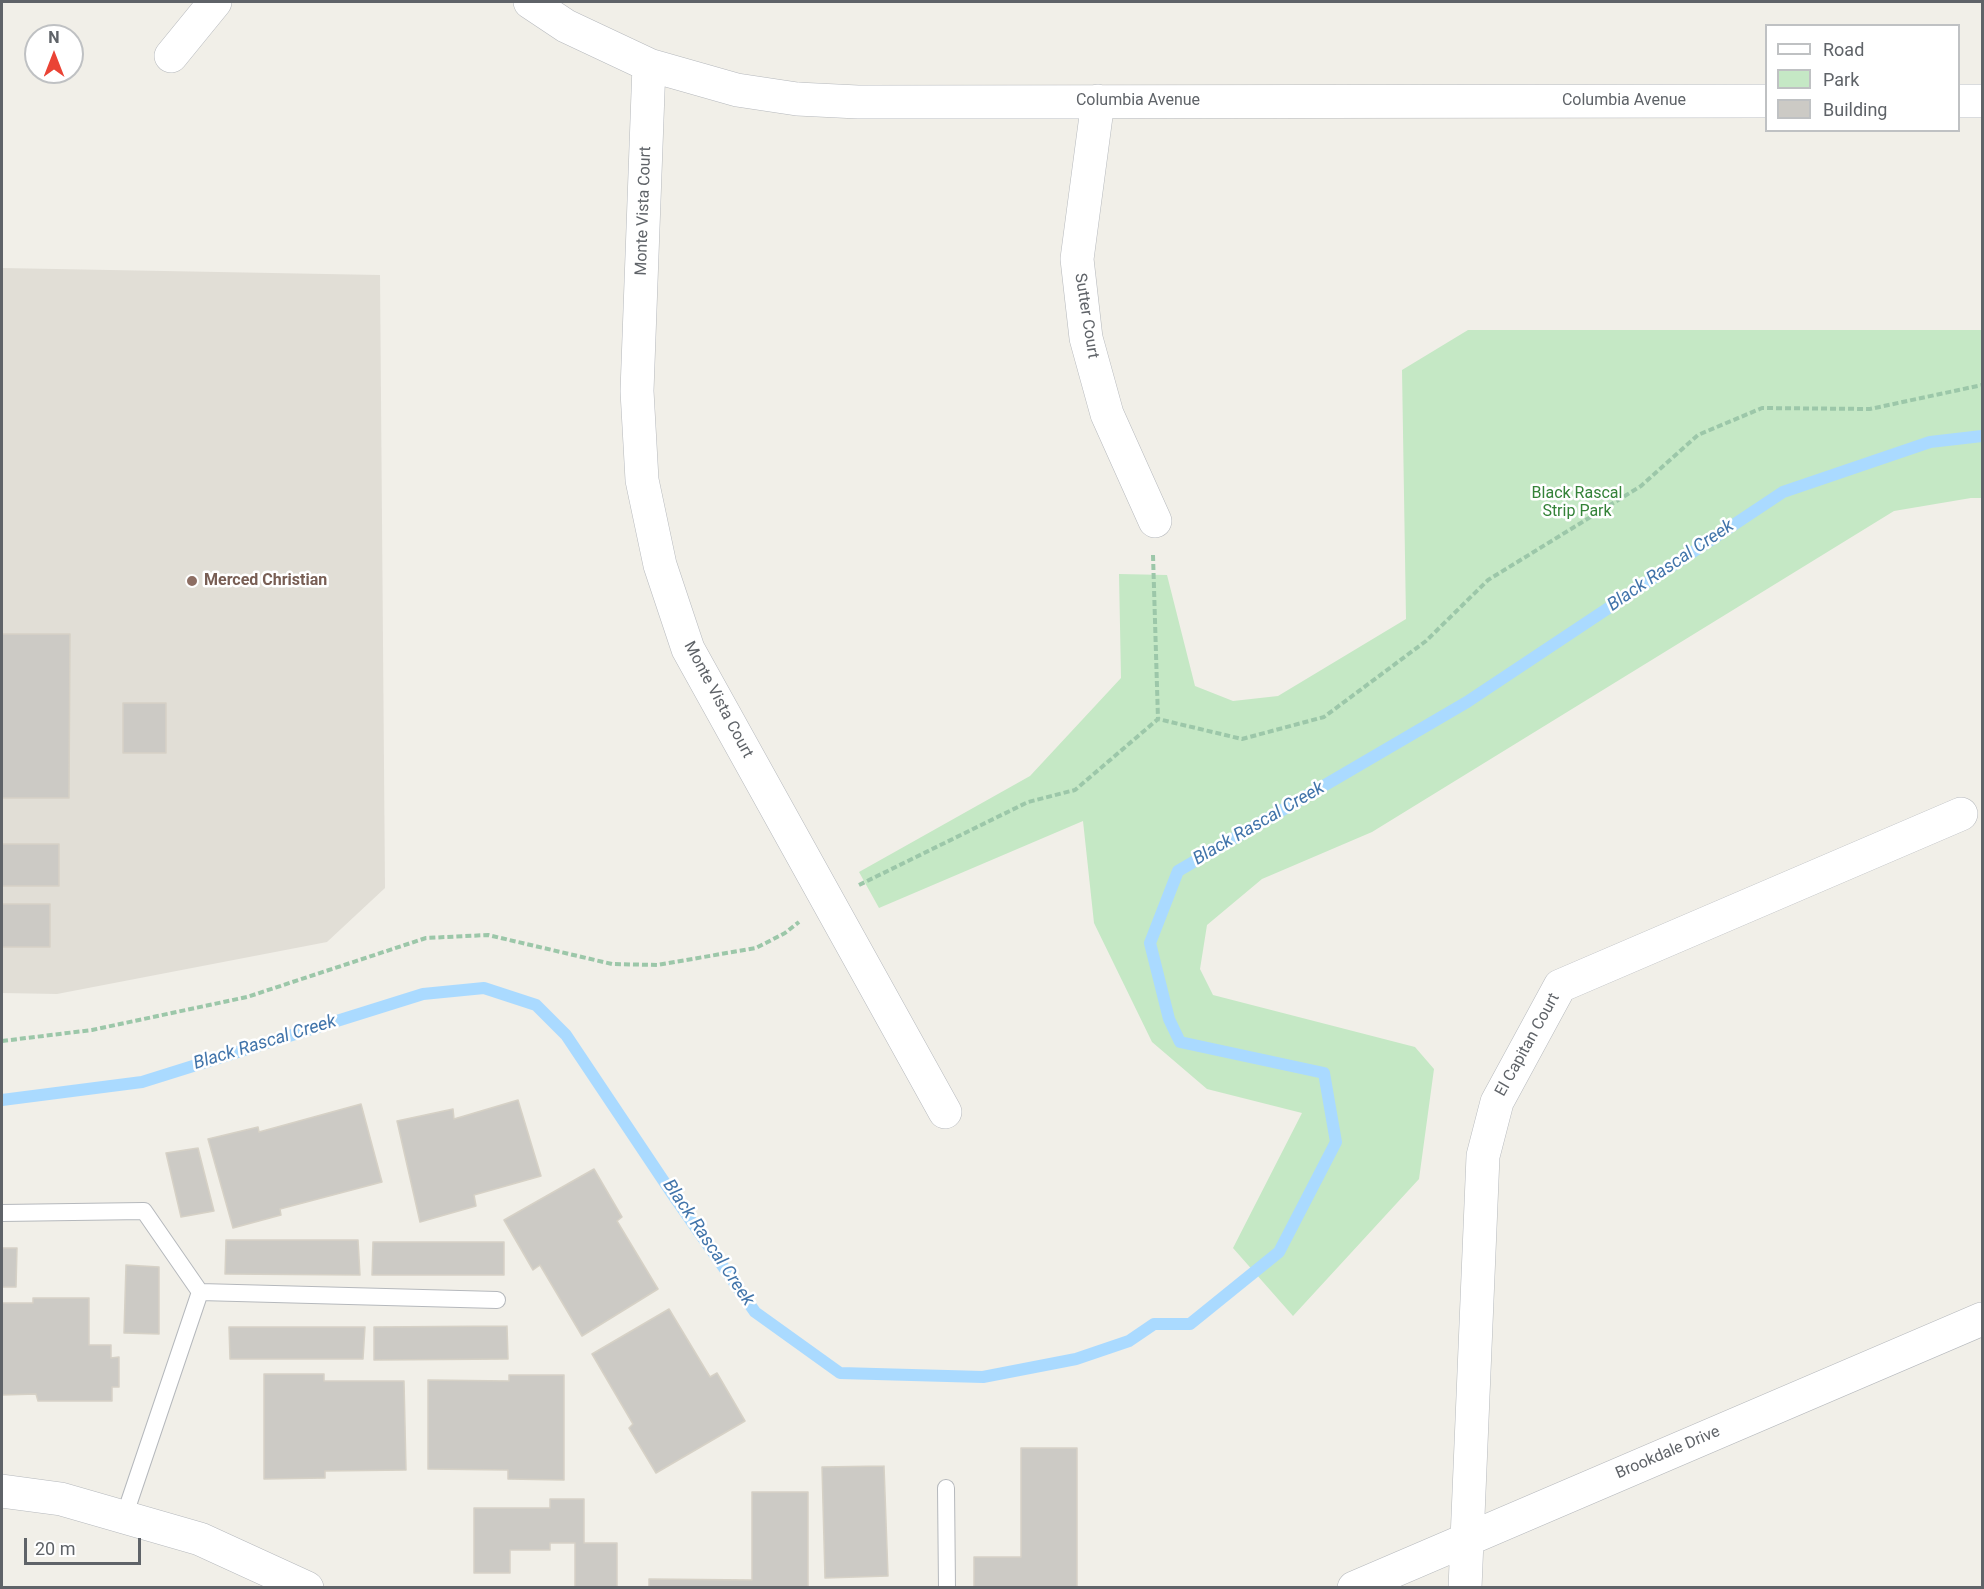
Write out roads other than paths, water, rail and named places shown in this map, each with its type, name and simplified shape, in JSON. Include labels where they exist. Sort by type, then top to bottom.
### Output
[{"type":"street","points":[[171,56],[215,2]]},
{"type":"street","name":"Columbia Avenue","points":[[530,2],[566,26],[649,65],[737,90],[797,99],[858,102],[1765,101]]},
{"type":"street","name":"Monte Vista Court","points":[[649,65],[637,391],[642,480],[660,566],[688,649],[945,1112]]},
{"type":"street","name":"Sutter Court","points":[[1098,101],[1077,259],[1086,338],[1107,414],[1155,521]]},
{"type":"street","points":[[1960,101],[1983,101]]},
{"type":"street","name":"El Capitan Court","points":[[1465,1587],[1483,1156],[1497,1102],[1560,986],[1961,814]]},
{"type":"street","name":"Brookdale Drive","points":[[1354,1587],[1983,1319]]},
{"type":"street","points":[[2,1491],[61,1499],[200,1539],[307,1587]]},
{"type":"lane","points":[[2,1213],[144,1211],[200,1292]]},
{"type":"lane","points":[[200,1292],[496,1300]]},
{"type":"lane","points":[[124,1517],[200,1292]]},
{"type":"lane","points":[[946,1488],[946,1587]]},
{"type":"waterway","name":"Black Rascal Creek","points":[[2,1100],[142,1082],[423,994],[484,988],[536,1005],[566,1035],[755,1312],[840,1373],[983,1377],[1076,1359],[1129,1341],[1154,1324],[1190,1324],[1279,1252],[1336,1142],[1324,1073],[1180,1042],[1169,1019],[1150,943],[1178,871],[1467,702],[1783,492],[1930,442],[1982,436]]},
{"type":"place","name":"Merced Christian","points":[[192,581]]},
{"type":"park label","name":"Black Rascal Strip Park","points":[[1577,503]]}]
